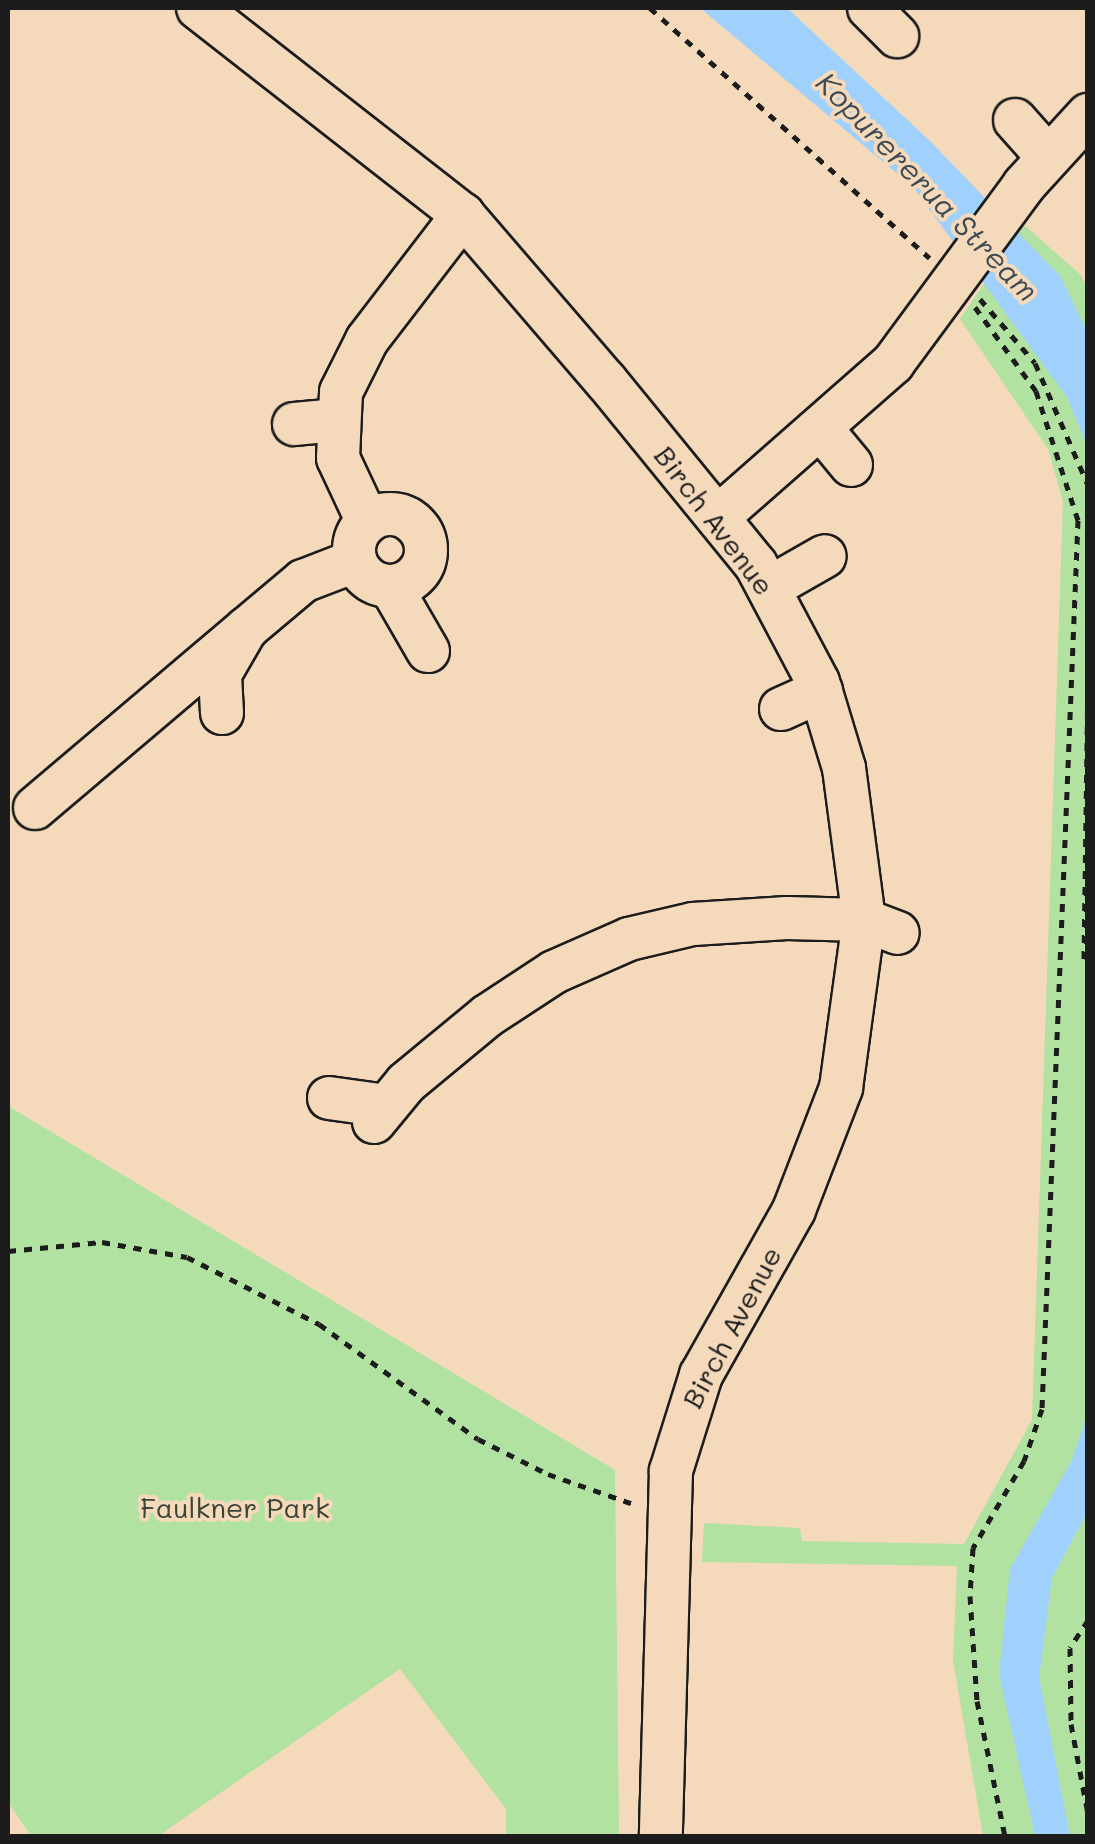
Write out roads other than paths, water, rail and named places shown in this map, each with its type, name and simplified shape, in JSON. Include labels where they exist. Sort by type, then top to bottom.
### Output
[{"type":"street","name":"Birch Avenue","points":[[198,8],[462,215],[719,516],[769,588],[821,691],[881,927],[827,1131],[794,1210],[700,1375],[676,1444],[665,1518],[661,1836]]},
{"type":"street","points":[[719,516],[822,431],[893,363],[952,290],[1036,170],[1088,116]]},
{"type":"street","points":[[1014,120],[1036,170]]},
{"type":"street","points":[[367,520],[329,481],[315,422],[351,363],[462,215]]},
{"type":"street","points":[[822,431],[851,465]]},
{"type":"street","points":[[391,587],[420,570],[423,535],[395,514],[367,520],[356,537],[355,560],[368,580],[391,587],[428,650]]},
{"type":"street","points":[[769,588],[824,556]]},
{"type":"street","points":[[35,808],[304,580],[355,560]]},
{"type":"street","points":[[222,713],[220,674],[246,629]]},
{"type":"street","points":[[781,709],[821,691]]},
{"type":"street","points":[[329,1098],[380,1114],[488,1016],[554,972],[629,939],[716,921],[881,927]]},
{"type":"water","name":"Kopurererua Stream","points":[[700,8],[787,8],[930,141],[1061,277],[1087,332],[1087,446],[1067,397],[913,187]]},
{"type":"water","points":[[1087,1415],[1087,1513],[1052,1578],[1039,1677],[1070,1836],[1035,1836],[999,1674],[1010,1569],[1072,1460]]},
{"type":"park label","name":"Faulkner Park","points":[[235,1507]]}]
